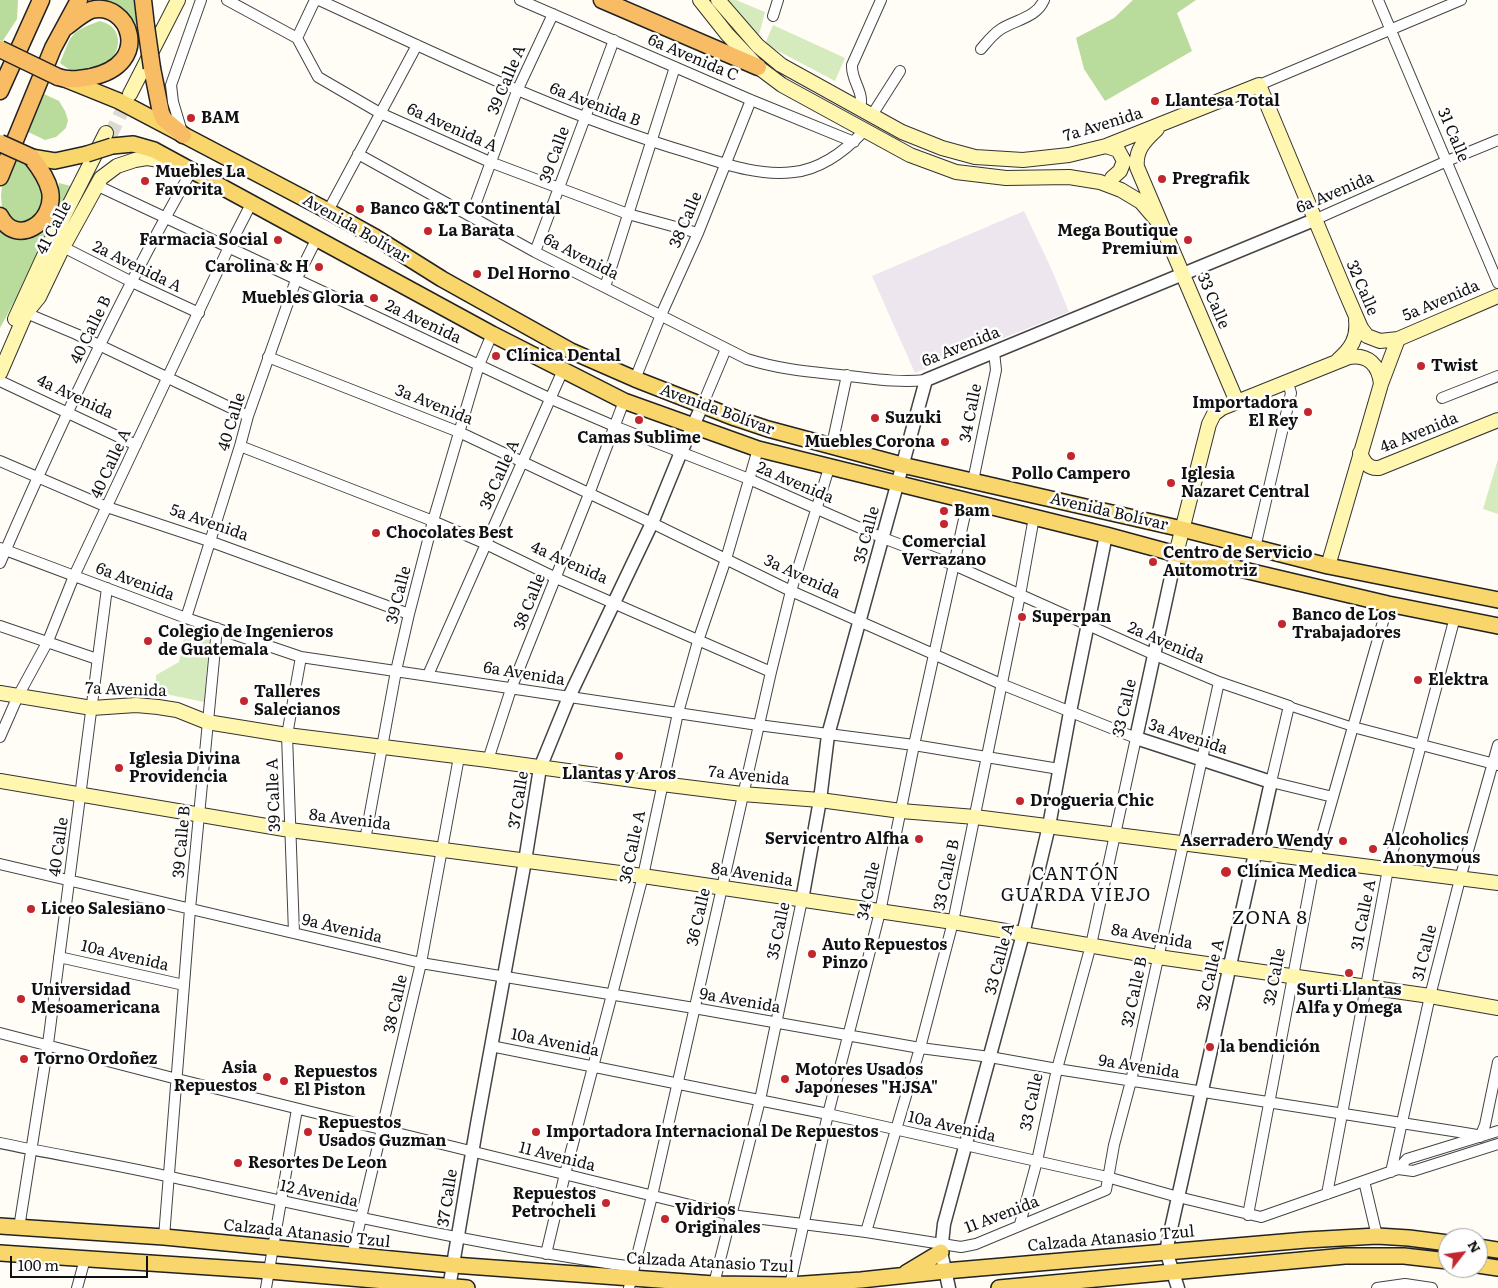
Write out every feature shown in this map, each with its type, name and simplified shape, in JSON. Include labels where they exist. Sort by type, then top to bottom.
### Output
[{"type":"highway","points":[[0,148],[52,26],[66,0]]},
{"type":"highway","points":[[0,177],[60,32],[79,0]]},
{"type":"highway","points":[[143,0],[152,68],[161,113],[164,119],[183,135]]},
{"type":"highway","points":[[602,0],[758,67]]},
{"type":"highway","points":[[0,62],[31,2]]},
{"type":"highway","points":[[0,90],[31,2]]},
{"type":"highway","points":[[60,32],[82,15],[92,10],[103,9],[112,11],[121,18],[127,27],[130,38],[126,55],[112,69],[94,76],[62,78]]},
{"type":"highway","name":"Avenida Bolívar","points":[[0,49],[62,78]]},
{"type":"highway","name":"Avenida Bolívar","points":[[0,143],[31,157]]},
{"type":"highway","points":[[0,216],[10,227],[19,230],[34,227],[46,216],[50,203],[50,191],[42,173],[31,157]]},
{"type":"main road","points":[[172,0],[128,93],[178,0]]},
{"type":"main road","points":[[700,0],[727,34],[758,67],[782,85],[910,155],[956,172],[1006,178],[1092,175],[1112,178],[1124,185],[1159,223]]},
{"type":"main road","name":"7a Avenida","points":[[718,0],[758,46],[781,65],[902,132],[942,148],[975,156],[1023,160],[1070,155],[1106,146],[1259,85]]},
{"type":"main road","name":"Avenida Bolívar","points":[[62,78],[118,101],[328,211],[375,237],[442,279],[571,351],[635,380],[702,406],[768,429],[902,465],[1182,529],[1328,566],[1498,600]]},
{"type":"main road","name":"32 Calle","points":[[1259,85],[1314,220],[1363,332],[1371,338],[1380,341],[1398,339]]},
{"type":"main road","points":[[1159,223],[1138,171],[1136,161],[1138,152],[1144,142],[1161,125]]},
{"type":"main road","points":[[0,351],[23,310],[49,245],[109,138]]},
{"type":"main road","name":"Avenida Bolívar","points":[[31,157],[54,161],[87,154],[109,138],[154,150],[492,334],[624,401],[758,450],[1034,517],[1176,554],[1388,604],[1498,626]]},
{"type":"main road","points":[[1106,146],[1118,150],[1124,160],[1122,169],[1112,178]]},
{"type":"main road","name":"41 Calle","points":[[0,373],[23,310],[39,297],[96,185],[107,172],[117,166],[135,160],[153,158],[188,167]]},
{"type":"main road","points":[[1069,177],[1106,184],[1121,190],[1140,202]]},
{"type":"main road","name":"33 Calle","points":[[1159,223],[1237,402],[1222,408],[1214,414],[1209,424],[1176,554]]},
{"type":"main road","name":"5a Avenida","points":[[1398,339],[1498,296]]},
{"type":"main road","points":[[1336,361],[1348,351],[1354,342],[1356,317]]},
{"type":"main road","points":[[1328,566],[1381,384],[1398,339]]},
{"type":"main road","points":[[1237,402],[1288,383],[1336,361],[1358,356],[1368,360],[1377,369],[1381,384]]},
{"type":"main road","name":"4a Avenida","points":[[1360,453],[1366,465],[1379,468],[1498,420]]},
{"type":"main road","name":"7a Avenida","points":[[0,693],[92,708],[158,707],[178,710],[207,722],[287,735],[662,784],[742,794],[820,800],[901,811],[974,817],[1498,883]]},
{"type":"main road","name":"8a Avenida","points":[[0,781],[290,830],[643,876],[953,922],[1229,968],[1430,996],[1498,1008]]},
{"type":"main road","name":"Calzada Atanasio Tzul","points":[[0,1226],[164,1237],[453,1265],[714,1284],[790,1285],[900,1277],[946,1271],[1306,1240],[1377,1236],[1438,1242]]},
{"type":"main road","points":[[900,1277],[941,1248]]},
{"type":"main road","points":[[0,1253],[269,1271],[467,1288]]},
{"type":"main road","points":[[999,1288],[1345,1256],[1404,1256],[1438,1260]]},
{"type":"street","points":[[183,135],[173,102],[172,85],[201,0]]},
{"type":"street","points":[[227,0],[297,38],[317,0]]},
{"type":"street","name":"6a Avenida B","points":[[317,0],[517,91],[651,142],[725,164],[767,172],[803,170],[831,160],[854,142],[864,131]]},
{"type":"street","name":"6a Avenida C","points":[[520,0],[751,100],[854,142]]},
{"type":"street","points":[[773,16],[778,0]]},
{"type":"street","points":[[860,108],[862,99],[853,76],[852,65],[880,0]]},
{"type":"street","points":[[981,50],[1001,28],[1033,14],[1040,8],[1044,0]]},
{"type":"street","name":"31 Calle","points":[[1378,0],[1498,283]]},
{"type":"street","name":"7a Avenida","points":[[1259,85],[1461,0]]},
{"type":"street","name":"39 Calle A","points":[[471,216],[517,91],[553,14]]},
{"type":"street","name":"6a Avenida A","points":[[297,38],[318,78],[380,113],[490,162],[558,188],[628,214],[698,233]]},
{"type":"street","name":"39 Calle","points":[[535,252],[614,40]]},
{"type":"street","points":[[328,211],[417,45]]},
{"type":"street","points":[[605,287],[675,67]]},
{"type":"street","points":[[872,115],[900,71]]},
{"type":"street","name":"38 Calle","points":[[635,380],[661,315],[698,233],[751,100]]},
{"type":"street","name":"6a Avenida","points":[[358,154],[535,252],[747,359],[776,367],[898,381],[926,380],[1314,220],[1447,160],[1498,140]]},
{"type":"street","name":"40 Calle B","points":[[0,563],[3,549],[37,477],[188,167]]},
{"type":"street","name":"2a Avenida","points":[[96,185],[549,398],[817,508],[883,538],[954,565],[1087,626],[1219,682],[1353,727],[1495,765]]},
{"type":"street","name":"40 Calle A","points":[[0,738],[18,696],[48,641],[74,576],[251,204]]},
{"type":"street","name":"40 Calle","points":[[186,618],[268,357],[296,280],[317,238]]},
{"type":"street","name":"2a Avenida A","points":[[63,247],[132,282],[199,312]]},
{"type":"street","points":[[23,310],[248,416]]},
{"type":"street","name":"39 Calle","points":[[365,840],[396,671],[432,521],[478,364],[492,334]]},
{"type":"street","name":"37 Calle","points":[[449,1287],[540,768],[569,697],[652,523],[726,349]]},
{"type":"street","name":"34 Calle","points":[[973,481],[996,370],[994,352]]},
{"type":"street","name":"3a Avenida","points":[[268,357],[459,432],[791,591],[1000,684],[1136,738],[1271,782],[1333,797]]},
{"type":"street","name":"38 Calle A","points":[[428,675],[563,370]]},
{"type":"street","points":[[832,446],[847,376]]},
{"type":"street","points":[[1442,398],[1498,376]]},
{"type":"street","name":"35 Calle","points":[[714,1284],[760,1100],[802,900],[820,800],[828,735],[926,380]]},
{"type":"street","name":"4a Avenida","points":[[0,381],[136,445]]},
{"type":"street","points":[[1255,548],[1291,393],[1288,383]]},
{"type":"street","name":"38 Calle","points":[[488,760],[511,689],[624,401]]},
{"type":"street","name":"4a Avenida","points":[[240,446],[432,521],[486,544],[556,578],[771,672]]},
{"type":"street","name":"36 Calle A","points":[[546,1254],[643,876],[678,713],[698,641],[726,559],[758,450]]},
{"type":"street","name":"5a Avenida","points":[[0,461],[107,507],[209,541],[409,614]]},
{"type":"street","name":"36 Calle","points":[[631,1277],[678,1084],[758,725],[791,591],[829,468]]},
{"type":"street","name":"34 Calle","points":[[790,1285],[805,1225],[828,1114],[880,912],[914,745],[968,501]]},
{"type":"street","name":"33 Calle B","points":[[866,1232],[897,1130],[953,922],[1000,684],[1020,595],[1034,517]]},
{"type":"street","name":"33 Calle A","points":[[949,1288],[941,1248],[944,1224],[1023,934],[1049,826],[1106,536]]},
{"type":"street","name":"6a Avenida","points":[[3,549],[186,618],[301,657],[758,725],[914,745],[1059,769]]},
{"type":"street","name":"33 Calle","points":[[1020,1224],[1056,1069],[1091,945],[1176,554]]},
{"type":"street","name":"40 Calle","points":[[19,1228],[48,1044],[107,588]]},
{"type":"street","name":"32 Calle","points":[[1248,1214],[1315,860],[1388,604]]},
{"type":"street","name":"31 Calle A","points":[[1327,1194],[1388,869],[1455,618]]},
{"type":"street","points":[[0,626],[98,659]]},
{"type":"street","name":"39 Calle B","points":[[164,1237],[190,909],[217,628]]},
{"type":"street","name":"39 Calle A","points":[[294,933],[287,735],[301,657]]},
{"type":"street","name":"32 Calle B","points":[[1106,1190],[1114,1145],[1131,1081],[1219,682]]},
{"type":"street","name":"32 Calle A","points":[[1166,1251],[1289,706]]},
{"type":"street","name":"31 Calle","points":[[1394,1170],[1401,1123],[1430,996],[1460,879],[1495,765],[1498,745]]},
{"type":"street","name":"38 Calle","points":[[352,1256],[421,963],[459,757]]},
{"type":"street","name":"9a Avenida","points":[[0,864],[421,963],[920,1048],[990,1057],[1480,1137]]},
{"type":"street","name":"10a Avenida","points":[[59,957],[184,985]]},
{"type":"street","name":"11 Avenida","points":[[0,1032],[177,1079],[731,1215],[866,1232],[941,1248],[976,1244],[1020,1224],[1106,1190]]},
{"type":"street","name":"10a Avenida","points":[[491,1046],[828,1114],[1107,1177],[1178,1197],[1261,1217],[1394,1170],[1406,1159],[1498,1131]]},
{"type":"street","points":[[1480,1137],[1485,1125],[1498,1062]]},
{"type":"street","points":[[266,1288],[297,1109]]},
{"type":"street","name":"12 Avenida","points":[[0,1143],[169,1176],[281,1202],[458,1238],[546,1254],[631,1277]]},
{"type":"street","name":"10a Avenida","points":[[1394,1170],[1413,1171],[1498,1144]]},
{"type":"street","points":[[1364,1181],[1377,1236]]},
{"type":"street","points":[[1166,1251],[1178,1288]]},
{"type":"street","points":[[78,1288],[85,1259]]},
{"type":"street","points":[[1377,1288],[1405,1284],[1432,1288]]},
{"type":"shaded area","points":[[1024,211],[1069,312],[915,373],[872,276]]},
{"type":"green space","points":[[0,0],[18,0],[17,19],[2,42],[0,40]]},
{"type":"green space","points":[[94,0],[135,0],[137,14],[135,29],[124,10],[120,7],[110,2]]},
{"type":"green space","points":[[727,0],[736,0],[765,12],[759,35]]},
{"type":"green space","points":[[1133,0],[1196,0],[1177,13],[1192,51],[1105,101],[1084,69],[1076,38],[1114,18]]},
{"type":"green space","points":[[100,21],[112,27],[116,32],[118,47],[115,54],[104,64],[90,70],[74,71],[60,63],[73,35],[82,28]]},
{"type":"green space","points":[[773,25],[845,58],[835,81],[765,44]]},
{"type":"green space","points":[[44,94],[59,101],[68,120],[66,128],[56,137],[45,140],[26,131]]},
{"type":"green space","points":[[15,160],[36,171],[45,200],[34,221],[15,224],[2,209],[1,195],[2,186]]},
{"type":"green space","points":[[59,183],[71,186],[39,256],[0,328],[0,229],[27,237],[57,193]]},
{"type":"green space","points":[[1498,459],[1498,514],[1483,509]]},
{"type":"green space","points":[[187,625],[210,630],[204,702],[156,692],[156,675],[179,662]]},
{"type":"tunnel","points":[[110,136],[130,94]]},
{"type":"place","name":"Llantesa Total","points":[[1155,101]]},
{"type":"place","name":"BAM","points":[[191,118]]},
{"type":"place","name":"Pregrafik","points":[[1162,179]]},
{"type":"place","name":"Muebles La Favorita","points":[[145,181]]},
{"type":"place","name":"Banco G&T Continental","points":[[360,209]]},
{"type":"place","name":"La Barata","points":[[428,231]]},
{"type":"place","name":"Farmacia Social","points":[[278,240]]},
{"type":"place","name":"Mega Boutique Premium","points":[[1188,240]]},
{"type":"place","name":"Carolina & H","points":[[319,267]]},
{"type":"place","name":"Del Horno","points":[[477,274]]},
{"type":"place","name":"Muebles Gloria","points":[[374,298]]},
{"type":"place","name":"Clínica Dental","points":[[496,356]]},
{"type":"place","name":"Twist","points":[[1421,366]]},
{"type":"place","name":"Importadora El Rey","points":[[1308,412]]},
{"type":"place","name":"Suzuki","points":[[875,418]]},
{"type":"place","name":"Camas Sublime","points":[[639,420]]},
{"type":"place","name":"Muebles Corona","points":[[945,442]]},
{"type":"place","name":"Pollo Campero","points":[[1071,456]]},
{"type":"place","name":"Iglesia Nazaret Central","points":[[1171,483]]},
{"type":"place","name":"Bam","points":[[944,511]]},
{"type":"place","name":"Comercial Verrazano","points":[[944,524]]},
{"type":"place","name":"Chocolates Best","points":[[376,533]]},
{"type":"place","name":"Centro de Servicio Automotriz","points":[[1153,562]]},
{"type":"place","name":"Superpan","points":[[1022,617]]},
{"type":"place","name":"Banco de Los Trabajadores","points":[[1282,624]]},
{"type":"place","name":"Colegio de Ingenieros de Guatemala","points":[[148,641]]},
{"type":"place","name":"Elektra","points":[[1418,680]]},
{"type":"place","name":"Talleres Salecianos","points":[[244,701]]},
{"type":"place","name":"Llantas y Aros","points":[[619,756]]},
{"type":"place","name":"Iglesia Divina Providencia","points":[[119,768]]},
{"type":"place","name":"Drogueria Chic","points":[[1020,801]]},
{"type":"place","name":"Servicentro Alfha","points":[[919,839]]},
{"type":"place","name":"Aserradero Wendy","points":[[1343,841]]},
{"type":"place","name":"Alcoholics Anonymous","points":[[1373,849]]},
{"type":"place","name":"Clínica Medica","points":[[1226,872]]},
{"type":"place","name":"Liceo Salesiano","points":[[31,909]]},
{"type":"place","name":"Auto Repuestos Pinzo","points":[[812,954]]},
{"type":"place","name":"Surti Llantas Alfa y Omega","points":[[1349,973]]},
{"type":"place","name":"Universidad Mesoamericana","points":[[21,999]]},
{"type":"place","name":"la bendición","points":[[1210,1047]]},
{"type":"place","name":"Torno Ordoñez","points":[[24,1059]]},
{"type":"place","name":"Asia Repuestos","points":[[267,1077]]},
{"type":"place","name":"Motores Usados Japoneses \"HJSA\"","points":[[785,1079]]},
{"type":"place","name":"Repuestos El Piston","points":[[284,1081]]},
{"type":"place","name":"Repuestos Usados Guzman","points":[[308,1132]]},
{"type":"place","name":"Importadora Internacional De Repuestos","points":[[536,1132]]},
{"type":"place","name":"Resortes De Leon","points":[[238,1163]]},
{"type":"place","name":"Repuestos Petrocheli","points":[[606,1203]]},
{"type":"place","name":"Vidrios Originales","points":[[665,1219]]},
{"type":"district","name":"CANTÓN GUARDA VIEJO","points":[[1076,885]]},
{"type":"district","name":"ZONA 8","points":[[1270,918]]}]
